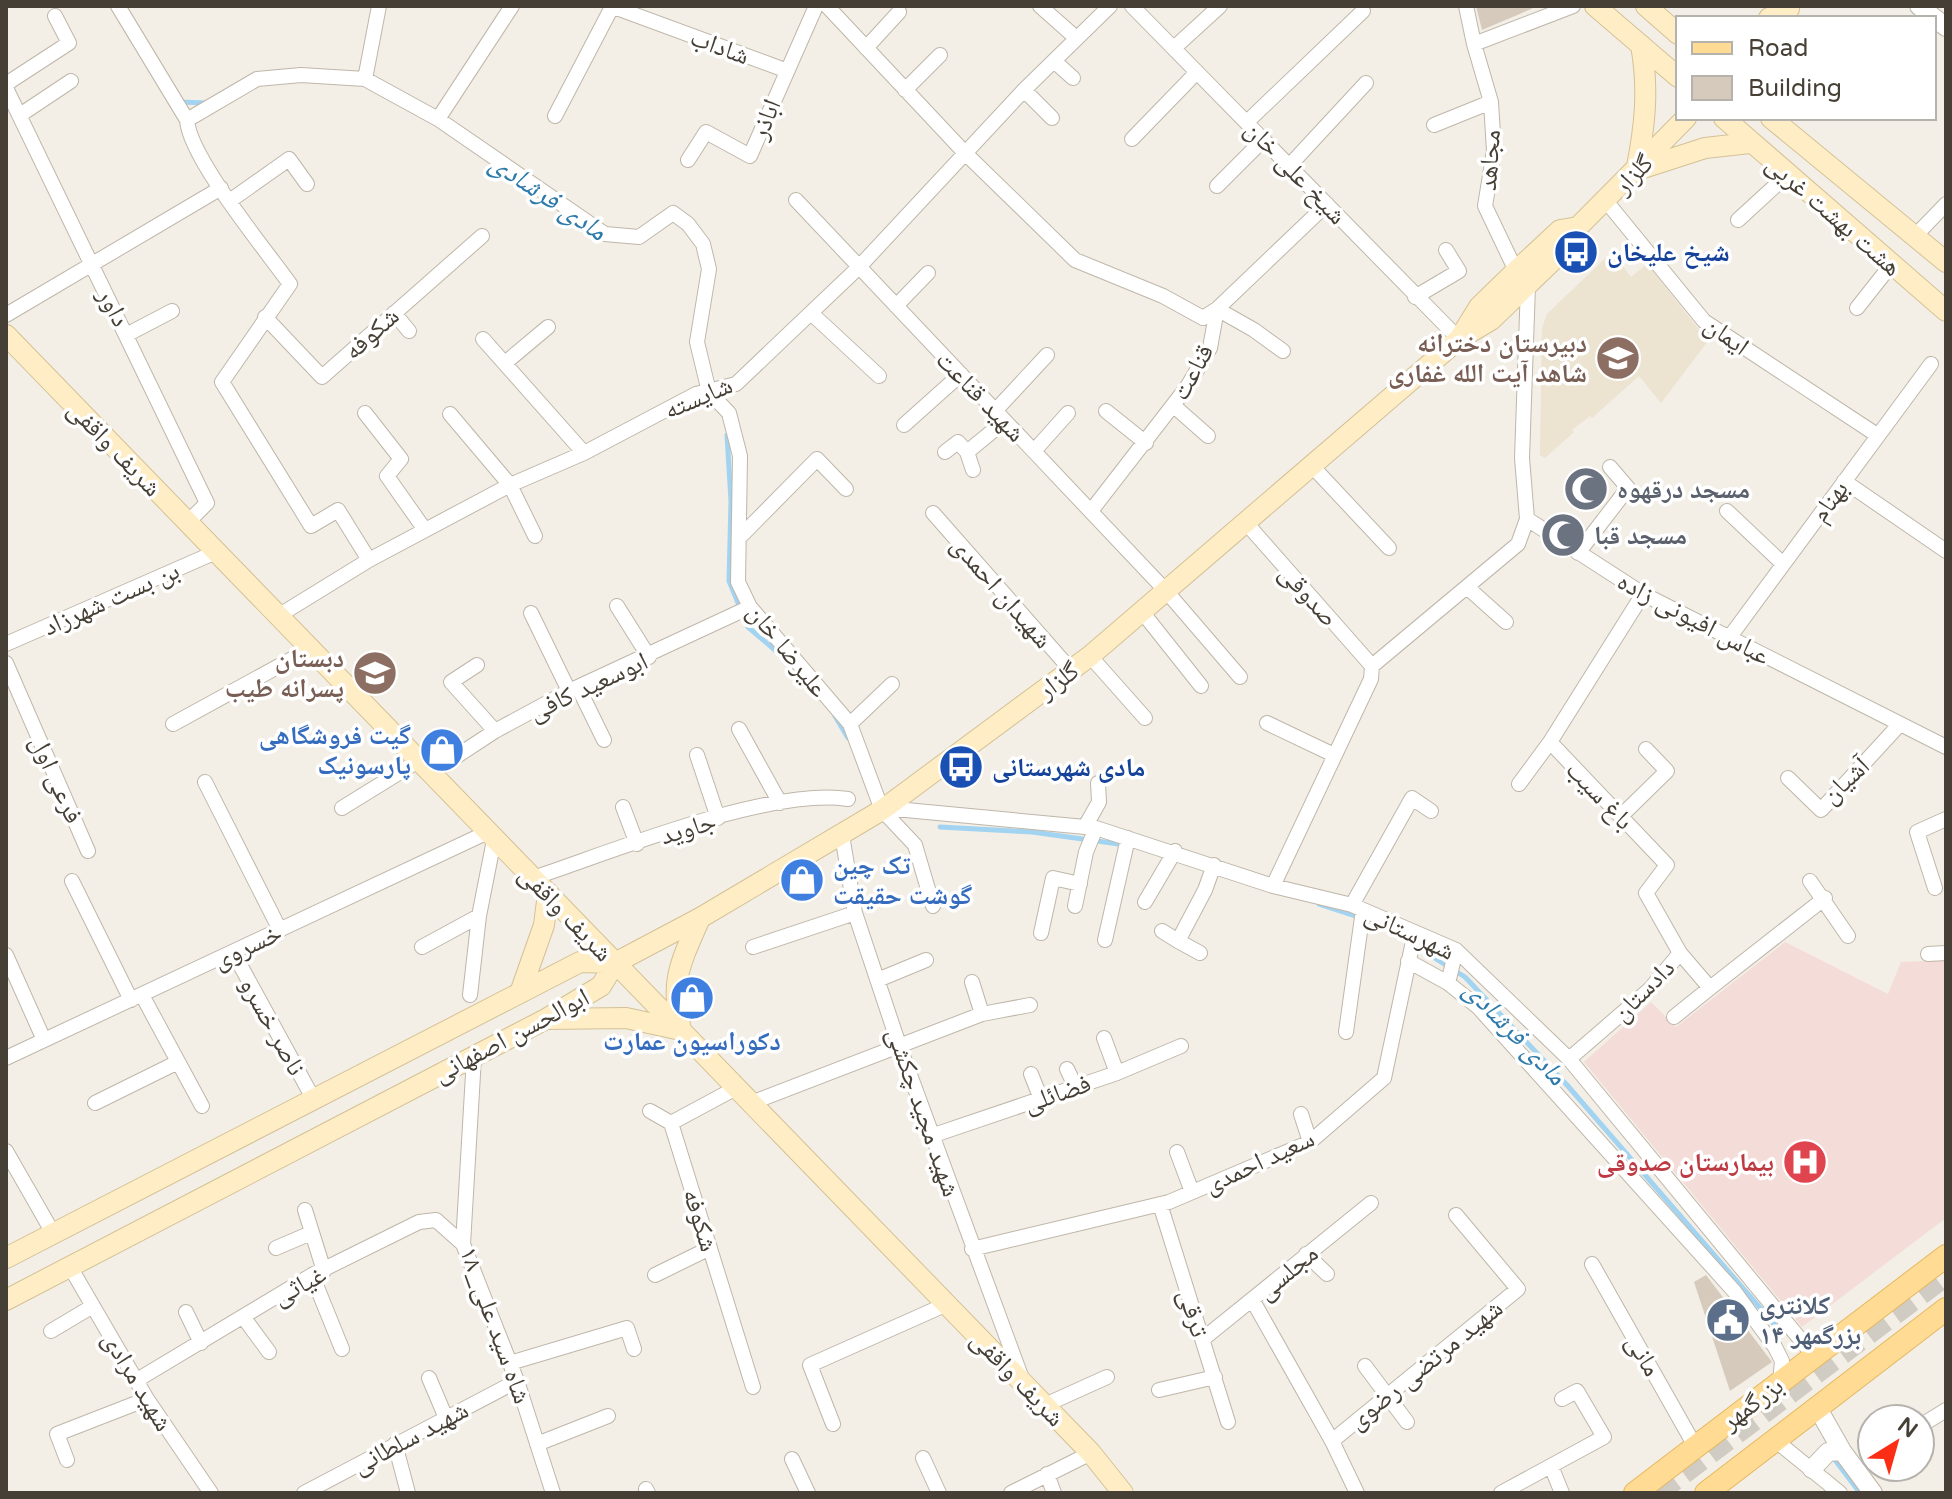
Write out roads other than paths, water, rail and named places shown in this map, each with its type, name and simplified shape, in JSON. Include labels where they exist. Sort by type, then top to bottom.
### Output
[{"type":"main road","points":[[1595,6],[1676,75]]},
{"type":"main road","points":[[1646,6],[1675,29]]},
{"type":"main road","points":[[1636,171],[1646,123],[1647,94],[1641,45]]},
{"type":"main road","name":"گلزار","points":[[615,963],[700,918],[884,809],[1090,656],[1459,339],[1491,320],[1522,278],[1571,243],[1578,227],[1684,120]]},
{"type":"main road","name":"هشت بهشت غربی","points":[[1726,120],[1946,311]]},
{"type":"main road","name":"هشت بهشت غربی","points":[[1775,120],[1946,262]]},
{"type":"main road","points":[[1636,171],[1705,148],[1750,143]]},
{"type":"main road","name":"شریف واقفی","points":[[6,335],[1025,1384],[1091,1453],[1123,1493]]},
{"type":"main road","points":[[520,993],[541,936],[548,893]]},
{"type":"main road","points":[[546,1019],[626,1018],[681,1030],[673,996],[678,969],[700,918]]},
{"type":"main road","name":"ابوالحسن اصفهانی","points":[[6,1258],[580,962],[615,963],[601,986],[546,1019],[229,1181],[6,1300]]},
{"type":"main road","points":[[266,1124],[262,1131],[265,1145],[270,1150],[285,1152]]},
{"type":"main road","points":[[221,1147],[235,1162],[229,1181]]},
{"type":"main road","name":"بزرگمهر","points":[[1635,1493],[1946,1256]]},
{"type":"main road","name":"بزرگمهر","points":[[1706,1493],[1944,1313]]},
{"type":"street","points":[[118,6],[187,120],[188,134],[221,188],[290,284],[222,382],[311,526],[338,510],[369,560]]},
{"type":"street","points":[[365,79],[379,6]]},
{"type":"street","points":[[438,119],[512,6]]},
{"type":"street","points":[[555,116],[612,6]]},
{"type":"street","name":"شاداب","points":[[612,6],[785,70]]},
{"type":"street","name":"اباذر","points":[[688,160],[706,132],[750,156],[785,70],[816,6]]},
{"type":"street","points":[[827,6],[965,153],[1075,260],[1163,296],[1203,318],[1217,309],[1283,351]]},
{"type":"street","points":[[1040,6],[1075,37]]},
{"type":"street","name":"شایسته","points":[[278,616],[369,560],[407,549],[425,530],[510,485],[584,453],[696,394],[736,384],[859,267],[1024,90],[1110,6]]},
{"type":"street","name":"شیخ علی خان","points":[[1132,6],[1459,339]]},
{"type":"street","points":[[1174,48],[1220,6]]},
{"type":"street","name":"مجاهد","points":[[1466,6],[1491,102],[1494,151],[1485,206],[1522,278]]},
{"type":"street","points":[[1474,44],[1573,6]]},
{"type":"street","points":[[1248,121],[1363,11]]},
{"type":"street","points":[[866,48],[899,12]]},
{"type":"street","points":[[6,86],[69,43],[55,16]]},
{"type":"street","points":[[905,90],[940,55]]},
{"type":"street","points":[[1054,61],[1073,78]]},
{"type":"street","points":[[1132,139],[1197,72]]},
{"type":"street","points":[[187,120],[257,79],[301,75],[365,79],[438,119],[605,234],[639,237],[673,213],[688,224],[703,244],[709,269],[697,342],[709,392]]},
{"type":"street","points":[[20,115],[71,81]]},
{"type":"street","points":[[1290,165],[1366,83]]},
{"type":"street","name":"داور","points":[[6,86],[207,503],[187,523]]},
{"type":"street","points":[[1024,90],[1052,118]]},
{"type":"street","points":[[1434,125],[1491,102]]},
{"type":"street","points":[[1217,186],[1264,139]]},
{"type":"street","points":[[231,200],[289,159],[307,184]]},
{"type":"street","points":[[1738,220],[1787,175]]},
{"type":"street","points":[[6,315],[221,188]]},
{"type":"street","name":"شهید قناعت","points":[[796,200],[1167,592],[1240,677]]},
{"type":"street","name":"ایمان","points":[[1606,201],[1704,321],[1877,435]]},
{"type":"street","name":"قناعت","points":[[1091,511],[1174,406],[1210,348],[1217,309],[1327,204]]},
{"type":"street","points":[[1915,236],[1946,204]]},
{"type":"street","name":"شکوفه","points":[[265,317],[322,377],[482,236]]},
{"type":"street","points":[[1415,297],[1459,271],[1446,250]]},
{"type":"street","points":[[1857,308],[1891,265]]},
{"type":"street","points":[[896,306],[928,273]]},
{"type":"street","points":[[1273,886],[1371,679],[1372,666],[1518,544],[1527,519],[1522,458],[1522,278]]},
{"type":"street","points":[[128,334],[172,311]]},
{"type":"street","points":[[394,313],[409,331]]},
{"type":"street","points":[[811,313],[879,376]]},
{"type":"street","points":[[505,363],[548,327]]},
{"type":"street","points":[[483,339],[584,453]]},
{"type":"street","points":[[967,452],[1000,416],[1047,355]]},
{"type":"street","name":"بهنام","points":[[1729,638],[1931,364]]},
{"type":"street","points":[[904,425],[961,374]]},
{"type":"street","name":"علیرضا خان","points":[[709,392],[729,413],[740,456],[738,582],[750,607],[850,724],[884,809]]},
{"type":"street","points":[[1174,406],[1208,436]]},
{"type":"street","points":[[1106,411],[1146,443]]},
{"type":"street","points":[[365,413],[401,459],[387,476],[425,530]]},
{"type":"street","points":[[1034,451],[1068,413]]},
{"type":"street","points":[[450,414],[510,485],[535,536]]},
{"type":"street","points":[[945,452],[958,442],[967,452],[973,470]]},
{"type":"street","points":[[740,537],[817,459],[846,489]]},
{"type":"street","points":[[1312,466],[1389,548]]},
{"type":"street","points":[[1578,553],[1628,488],[1610,467]]},
{"type":"street","points":[[1844,481],[1946,551]]},
{"type":"street","points":[[1727,511],[1783,564]]},
{"type":"street","name":"شهیدان احمدی","points":[[933,513],[1071,670]]},
{"type":"street","name":"عباس افیونی زاده","points":[[1527,519],[1643,594],[1946,747]]},
{"type":"street","name":"صدوقی","points":[[1247,524],[1372,666]]},
{"type":"street","name":"بن بست شهرزاد","points":[[6,644],[216,552]]},
{"type":"street","points":[[1468,588],[1506,622]]},
{"type":"street","name":"باغ سیب","points":[[1643,594],[1550,742],[1667,865],[1646,893],[1680,953]]},
{"type":"street","points":[[617,606],[649,657]]},
{"type":"street","name":"ابوسعید کافی","points":[[342,808],[574,690],[750,607]]},
{"type":"street","points":[[531,613],[604,740]]},
{"type":"street","points":[[1143,613],[1201,686]]},
{"type":"street","points":[[173,724],[310,649]]},
{"type":"street","points":[[1090,656],[1145,718]]},
{"type":"street","name":"فرعی اول","points":[[6,663],[88,851]]},
{"type":"street","points":[[477,665],[451,682],[495,731]]},
{"type":"street","points":[[850,724],[892,684]]},
{"type":"street","points":[[1267,723],[1334,755]]},
{"type":"street","name":"آشیان","points":[[1788,778],[1821,810],[1900,724]]},
{"type":"street","points":[[739,729],[780,803]]},
{"type":"street","points":[[1519,784],[1550,742]]},
{"type":"street","points":[[1621,816],[1667,771],[1646,749]]},
{"type":"street","points":[[697,755],[718,818]]},
{"type":"street","points":[[205,782],[280,930]]},
{"type":"street","points":[[1075,906],[1099,802],[1098,783]]},
{"type":"street","name":"جاوید","points":[[533,878],[718,818],[780,803],[828,796],[848,799]]},
{"type":"street","points":[[1346,1032],[1361,931],[1358,907],[1412,798],[1431,811]]},
{"type":"street","points":[[623,807],[637,844]]},
{"type":"street","points":[[884,809],[915,845],[933,906]]},
{"type":"street","name":"شهرستانی","points":[[884,809],[1091,827],[1175,851],[1273,886],[1358,907],[1456,950],[1569,1059],[1814,1356]]},
{"type":"street","points":[[1935,888],[1917,832],[1946,819]]},
{"type":"street","name":"شهید مجید چکشی","points":[[842,835],[855,913],[931,1136],[1025,1384]]},
{"type":"street","points":[[470,995],[491,836]]},
{"type":"street","name":"خسروی","points":[[6,1058],[491,836]]},
{"type":"street","points":[[1105,940],[1128,838]]},
{"type":"street","points":[[1145,902],[1175,851]]},
{"type":"street","points":[[1178,941],[1205,890],[1214,865]]},
{"type":"street","points":[[1041,933],[1053,878],[1080,884]]},
{"type":"street","points":[[72,881],[202,1106]]},
{"type":"street","points":[[1810,881],[1825,898],[1848,936]]},
{"type":"street","name":"دادستان","points":[[1569,1059],[1650,989],[1680,953],[1710,988],[1825,898]]},
{"type":"street","points":[[753,947],[855,913]]},
{"type":"street","points":[[422,947],[479,916]]},
{"type":"street","points":[[1162,931],[1200,953]]},
{"type":"street","name":"سعید احمدی","points":[[972,1249],[1160,1204],[1310,1142],[1384,1078],[1415,932]]},
{"type":"street","points":[[1448,983],[1456,950]]},
{"type":"street","name":"ناصر خسرو","points":[[233,952],[314,1100]]},
{"type":"street","points":[[1928,954],[1946,953]]},
{"type":"street","points":[[6,955],[44,1040]]},
{"type":"street","points":[[880,979],[926,960]]},
{"type":"street","name":"شهرستانی","points":[[1408,961],[1448,983],[1478,1007],[1734,1291],[1775,1347],[1782,1361],[1780,1382]]},
{"type":"street","points":[[972,982],[982,1014]]},
{"type":"street","points":[[1674,1017],[1710,988]]},
{"type":"street","points":[[751,1103],[982,1014],[1030,1005]]},
{"type":"street","points":[[1104,1038],[1117,1073]]},
{"type":"street","name":"فضائلی","points":[[931,1136],[1117,1073],[1181,1046]]},
{"type":"street","name":"۱۸_شاه سید علی","points":[[474,1057],[463,1244],[517,1381],[553,1493]]},
{"type":"street","points":[[95,1103],[178,1062]]},
{"type":"street","points":[[1067,1069],[1075,1086]]},
{"type":"street","points":[[1031,1074],[1041,1099]]},
{"type":"street","points":[[650,1111],[671,1123],[736,1088]]},
{"type":"street","points":[[1301,1114],[1310,1142]]},
{"type":"street","name":"شکوفه","points":[[671,1123],[753,1387]]},
{"type":"street","points":[[6,1151],[53,1233]]},
{"type":"street","points":[[1177,1152],[1192,1192]]},
{"type":"street","name":"مجلسی","points":[[1203,1339],[1371,1203]]},
{"type":"street","name":"ترقی","points":[[1160,1204],[1228,1422]]},
{"type":"street","points":[[305,1210],[318,1273],[342,1349]]},
{"type":"street","name":"شهید مرتضی رضوی","points":[[1332,1441],[1518,1289],[1456,1215]]},
{"type":"street","name":"غیاثی","points":[[137,1380],[318,1273],[419,1222],[436,1220],[463,1244]]},
{"type":"street","points":[[276,1248],[311,1233]]},
{"type":"street","points":[[655,1275],[710,1248]]},
{"type":"street","points":[[1306,1254],[1327,1274]]},
{"type":"street","name":"مانی","points":[[1592,1264],[1695,1446]]},
{"type":"street","name":"شهید مرادی","points":[[69,1265],[147,1399],[211,1493]]},
{"type":"street","points":[[1253,1301],[1332,1441],[1357,1493]]},
{"type":"street","points":[[833,1424],[810,1365],[947,1304]]},
{"type":"street","points":[[51,1331],[93,1306]]},
{"type":"street","points":[[186,1312],[201,1343]]},
{"type":"street","points":[[244,1318],[269,1352]]},
{"type":"street","points":[[510,1363],[627,1328],[634,1349]]},
{"type":"street","points":[[1365,1366],[1407,1422]]},
{"type":"street","points":[[1045,1405],[1107,1377]]},
{"type":"street","points":[[1159,1390],[1215,1377]]},
{"type":"street","points":[[429,1378],[446,1418]]},
{"type":"street","name":"شهید سلطانی","points":[[304,1493],[517,1381]]},
{"type":"street","points":[[1501,1493],[1604,1437],[1577,1391],[1562,1399]]},
{"type":"street","points":[[67,1460],[57,1434],[147,1399]]},
{"type":"street","points":[[1817,1407],[1842,1451],[1873,1493]]},
{"type":"street","points":[[537,1444],[608,1416]]},
{"type":"street","points":[[1775,1440],[1840,1493]]},
{"type":"street","points":[[395,1444],[408,1493]]},
{"type":"street","points":[[1812,1469],[1828,1452],[1842,1451]]},
{"type":"street","points":[[1011,1493],[1091,1453]]},
{"type":"street","points":[[923,1458],[939,1493]]},
{"type":"street","points":[[792,1459],[808,1493]]},
{"type":"street","points":[[1551,1466],[1562,1493]]},
{"type":"street","points":[[1047,1474],[1054,1493]]},
{"type":"waterway","name":"مادی فرشادی","points":[[180,102],[206,103]]},
{"type":"waterway","name":"مادی فرشادی","points":[[727,435],[731,501],[729,581],[748,627],[790,663]]},
{"type":"waterway","name":"مادی فرشادی","points":[[835,716],[848,738]]},
{"type":"waterway","name":"مادی فرشادی","points":[[940,827],[1032,832],[1126,845]]},
{"type":"waterway","name":"مادی فرشادی","points":[[1319,904],[1359,917]]},
{"type":"waterway","name":"مادی فرشادی","points":[[1380,924],[1465,977],[1567,1085],[1774,1324]]},
{"type":"waterway","points":[[1835,1460],[1860,1493]]},
{"type":"tunnel","points":[[1657,1493],[1946,1275]]},
{"type":"place","name":"شیخ علیخان","points":[[1576,252]]},
{"type":"place","name":"دبیرستان دخترانه شاهد آیت الله غفاری","points":[[1618,358]]},
{"type":"place","name":"مسجد درقهوه","points":[[1586,489]]},
{"type":"place","name":"مسجد قبا","points":[[1563,535]]},
{"type":"place","name":"دبستان پسرانه طیب","points":[[375,673]]},
{"type":"place","name":"گیت فروشگاهی پارسونیک","points":[[442,750]]},
{"type":"place","name":"مادی شهرستانی","points":[[961,767]]},
{"type":"place","name":"تک چین گوشت حقیقت","points":[[802,880]]},
{"type":"place","name":"دکوراسیون عمارت","points":[[692,998]]},
{"type":"place","name":"بیمارستان صدوقی","points":[[1805,1162]]},
{"type":"place","name":"کلانتری ۱۴ بزرگمهر","points":[[1728,1320]]}]
